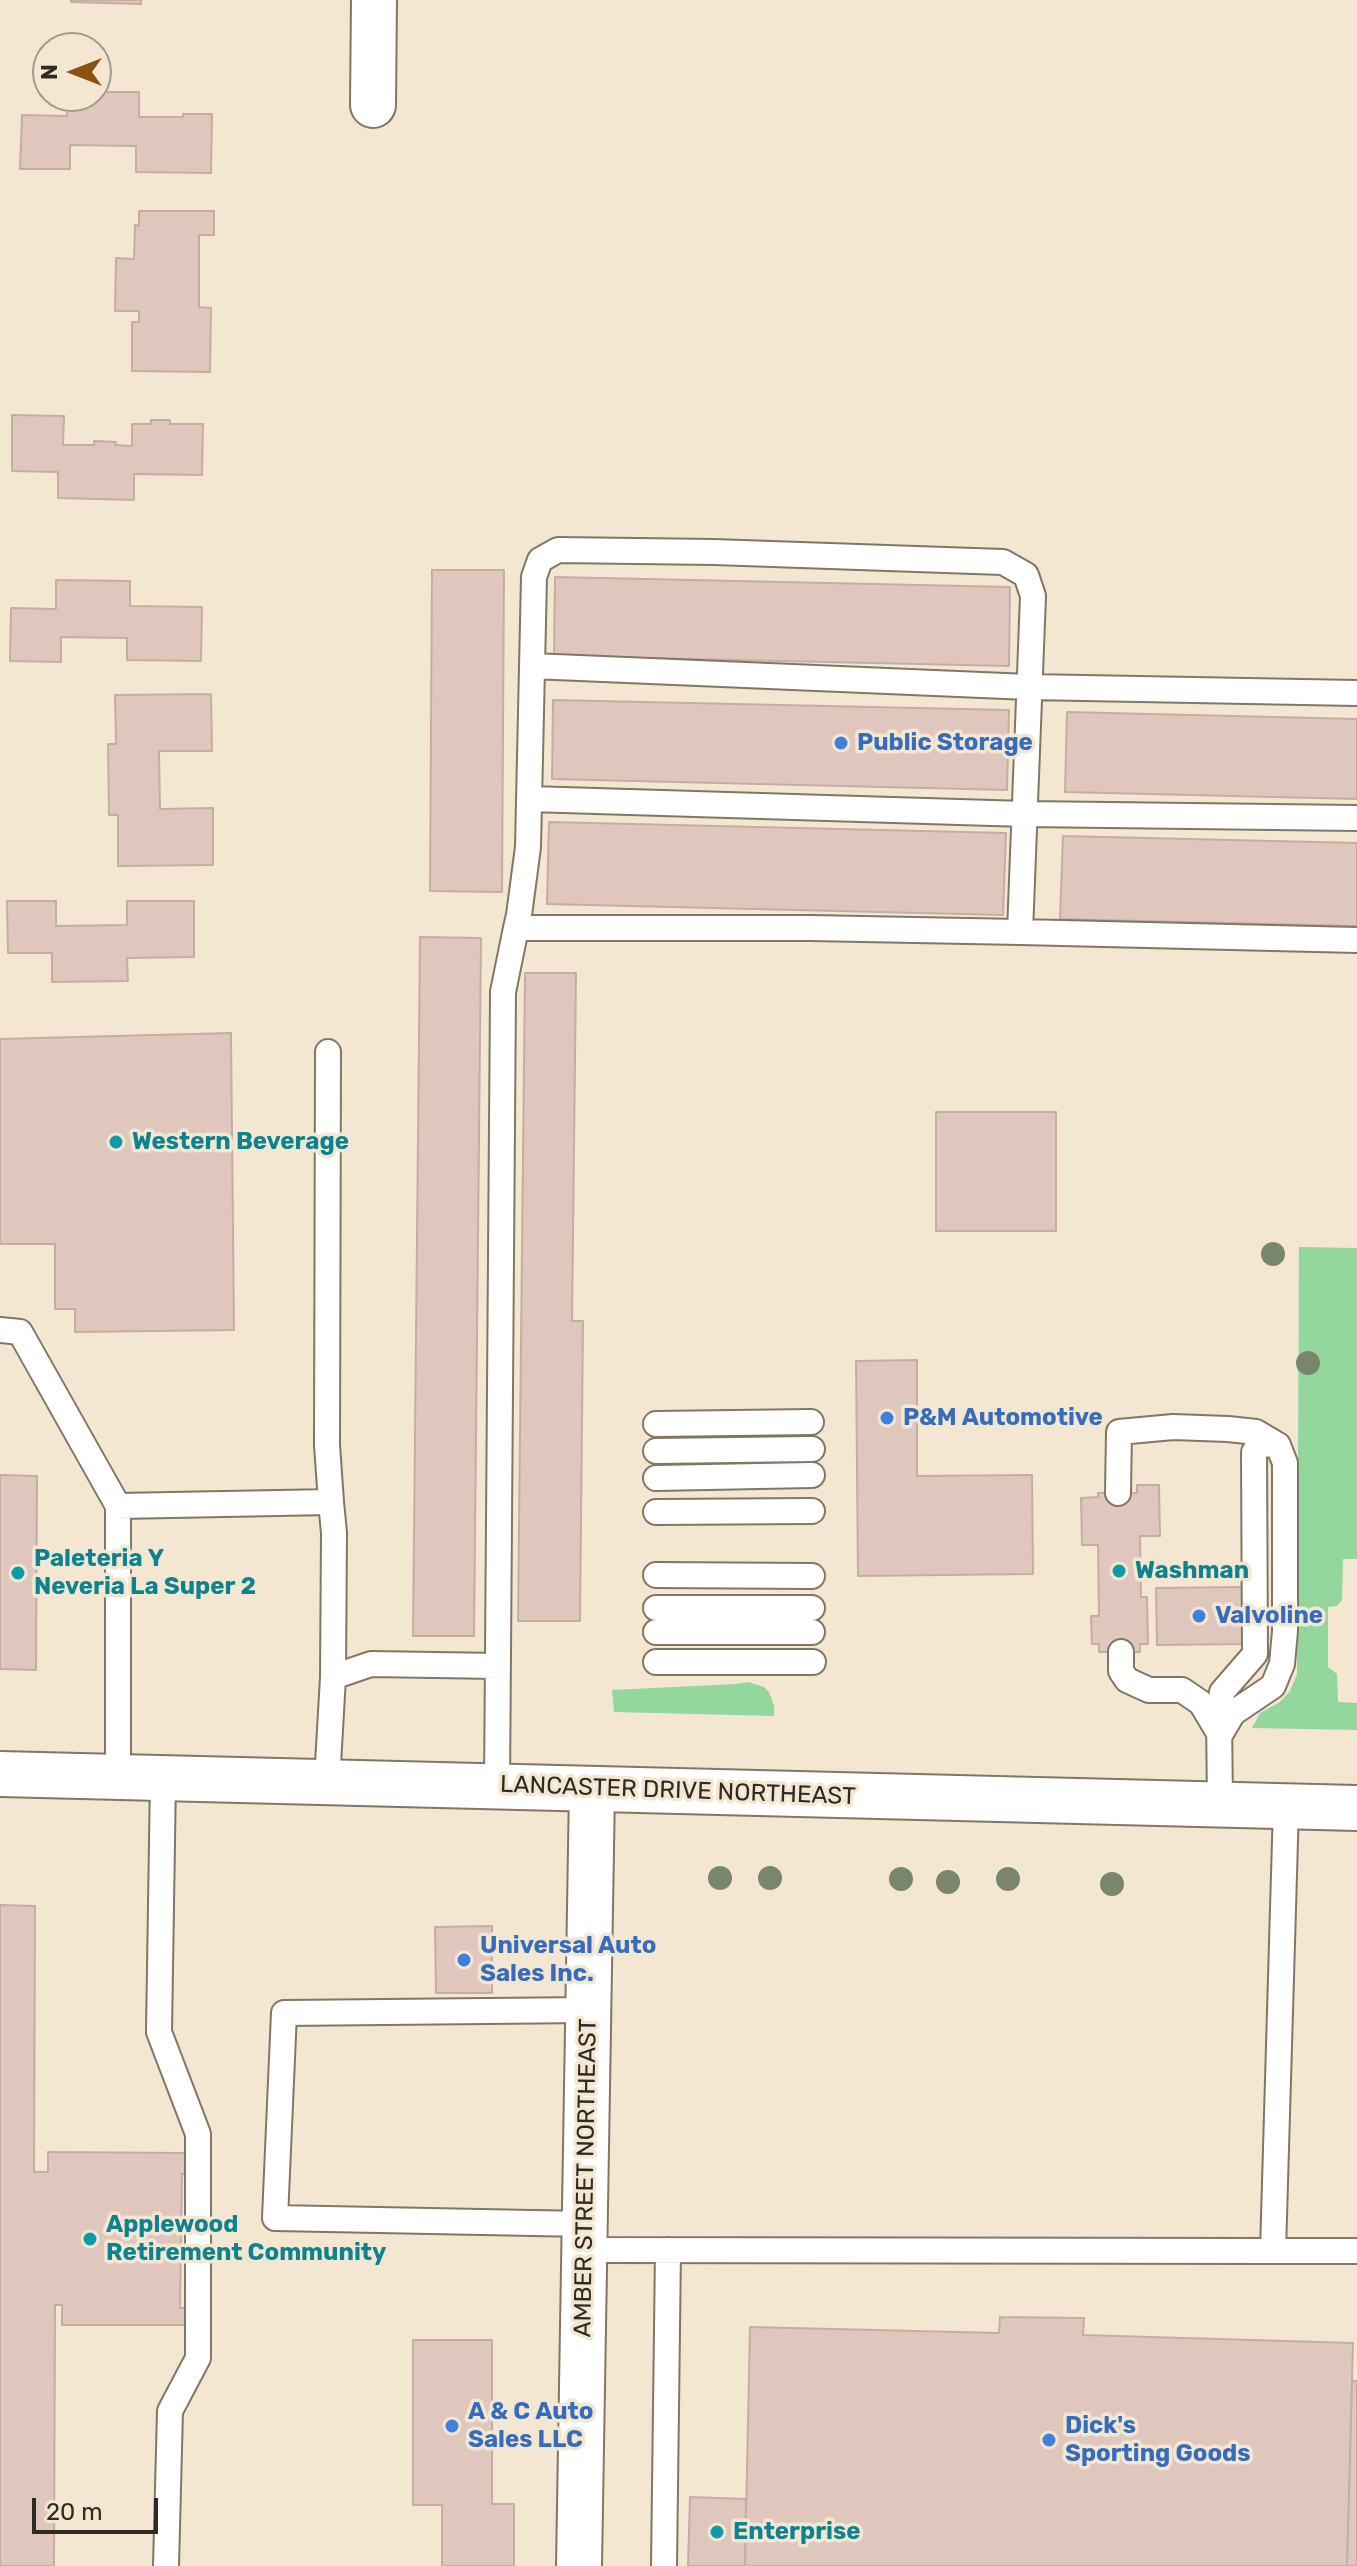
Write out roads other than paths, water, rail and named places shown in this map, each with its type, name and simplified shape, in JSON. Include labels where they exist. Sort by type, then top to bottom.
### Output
[{"type":"main road","points":[[373,105],[374,0]]},
{"type":"main road","name":"LANCASTER DRIVE NORTHEAST","points":[[0,1774],[1357,1808]]},
{"type":"main road","name":"AMBER STREET NORTHEAST","points":[[579,2566],[592,1789]]},
{"type":"lane","points":[[497,1786],[503,992],[528,847],[534,577],[540,560],[558,550],[714,552],[1003,562],[1026,575],[1033,596],[1020,932]]},
{"type":"lane","points":[[532,666],[1029,687],[1357,693]]},
{"type":"lane","points":[[530,799],[1025,814],[1357,818]]},
{"type":"lane","points":[[516,928],[810,928],[1357,940]]},
{"type":"lane","points":[[327,1782],[333,1677],[334,1549],[327,1445],[328,1052]]},
{"type":"lane","points":[[0,1330],[20,1332],[118,1506],[118,1777]]},
{"type":"lane","points":[[656,1424],[811,1422]]},
{"type":"lane","points":[[1118,1493],[1119,1432],[1173,1427],[1228,1429],[1256,1432],[1278,1445],[1285,1463],[1285,1631],[1282,1664],[1273,1686],[1233,1713],[1220,1735]]},
{"type":"lane","points":[[1220,1803],[1219,1717],[1222,1692],[1255,1654],[1254,1452],[1260,1444],[1278,1445]]},
{"type":"lane","points":[[656,1451],[812,1449]]},
{"type":"lane","points":[[656,1478],[812,1475]]},
{"type":"lane","points":[[118,1506],[331,1502]]},
{"type":"lane","points":[[656,1512],[812,1511]]},
{"type":"lane","points":[[656,1575],[812,1576]]},
{"type":"lane","points":[[656,1620],[812,1620]]},
{"type":"lane","points":[[1121,1652],[1121,1671],[1127,1680],[1149,1690],[1182,1690],[1201,1703],[1220,1735]]},
{"type":"lane","points":[[656,1662],[813,1662]]},
{"type":"lane","points":[[333,1677],[371,1664],[498,1666]]},
{"type":"lane","points":[[163,1778],[159,2032],[198,2134],[198,2358],[170,2411],[166,2566]]},
{"type":"lane","points":[[1273,2251],[1286,1806]]},
{"type":"lane","points":[[588,2010],[284,2013],[275,2218],[585,2237],[668,2250],[1357,2251]]},
{"type":"lane","points":[[664,2566],[668,2250]]},
{"type":"place","name":"Public Storage","points":[[841,743]]},
{"type":"place","name":"Western Beverage","points":[[116,1142]]},
{"type":"place","name":"P&M Automotive","points":[[887,1418]]},
{"type":"place","name":"Washman","points":[[1119,1571]]},
{"type":"place","name":"Paleteria Y Neveria La Super 2","points":[[18,1573]]},
{"type":"place","name":"Valvoline","points":[[1199,1616]]},
{"type":"place","name":"Universal Auto Sales Inc.","points":[[464,1960]]},
{"type":"place","name":"Applewood Retirement Community","points":[[90,2239]]},
{"type":"place","name":"A & C Auto Sales LLC","points":[[452,2426]]},
{"type":"place","name":"Dick's Sporting Goods","points":[[1049,2440]]},
{"type":"place","name":"Enterprise","points":[[717,2532]]}]
